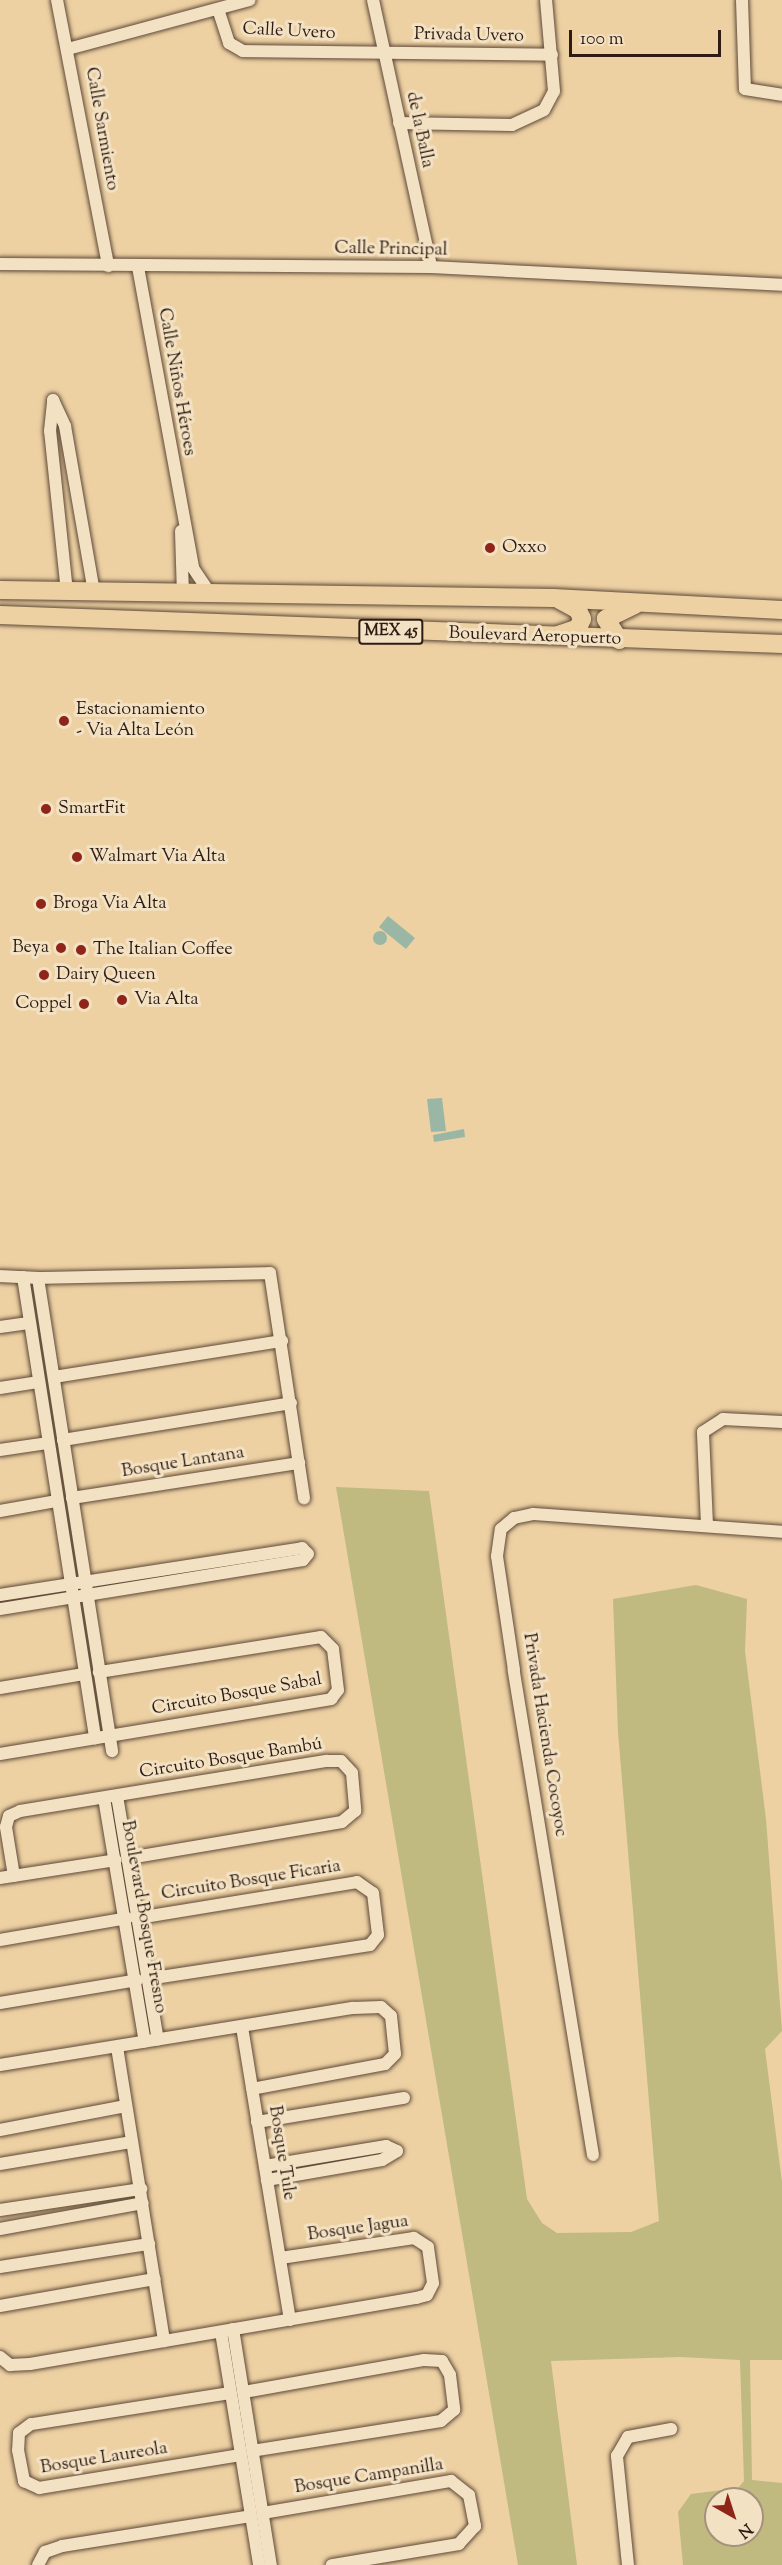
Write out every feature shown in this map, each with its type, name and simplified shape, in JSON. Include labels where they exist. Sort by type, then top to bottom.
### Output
[{"type":"highway","name":"Boulevard Aeropuerto","points":[[0,590],[211,595],[553,598],[782,610]]},
{"type":"highway","points":[[538,638],[581,624],[578,610],[553,598]]},
{"type":"highway","points":[[619,640],[606,619],[645,602]]},
{"type":"highway","name":"Boulevard Aeropuerto","points":[[0,615],[538,638],[782,644]]},
{"type":"street","name":"Calle Sarmiento","points":[[57,0],[108,266]]},
{"type":"street","points":[[68,49],[249,0]]},
{"type":"street","name":"de la Balla","points":[[373,0],[431,267]]},
{"type":"street","points":[[399,123],[512,125],[544,110],[554,91],[546,0]]},
{"type":"street","points":[[742,0],[745,89],[782,95]]},
{"type":"street","name":"Calle Uvero","points":[[218,9],[229,43],[237,50],[385,53]]},
{"type":"street","name":"Privada Uvero","points":[[385,53],[552,56]]},
{"type":"street","name":"Calle Principal","points":[[0,264],[138,267],[431,267],[782,285]]},
{"type":"street","name":"Calle Niños Héroes","points":[[138,267],[195,574],[211,595]]},
{"type":"street","points":[[67,592],[50,431],[53,400],[66,426],[94,592]]},
{"type":"street","name":"Calle Niños Héroes","points":[[181,503],[183,594]]},
{"type":"street","points":[[0,1276],[38,1278],[264,1270],[273,1278],[304,1498]]},
{"type":"street","points":[[23,1277],[95,1738]]},
{"type":"street","points":[[38,1278],[112,1751]]},
{"type":"street","points":[[0,1327],[29,1323]]},
{"type":"street","points":[[54,1377],[282,1341]]},
{"type":"street","points":[[0,1388],[38,1382]]},
{"type":"street","points":[[63,1440],[291,1403]]},
{"type":"street","points":[[707,1526],[702,1432],[723,1419],[782,1422]]},
{"type":"street","points":[[0,1450],[48,1443]]},
{"type":"street","name":"Bosque Lantana","points":[[72,1498],[299,1463]]},
{"type":"street","points":[[0,1511],[57,1501]]},
{"type":"street","name":"Privada Hacienda Cocoyoc","points":[[593,2155],[514,1670],[498,1538],[506,1523],[533,1515],[782,1532]]},
{"type":"street","points":[[0,1594],[302,1548],[308,1554],[303,1560],[0,1609]]},
{"type":"street","name":"Circuito Bosque Sabal","points":[[0,1754],[331,1699],[338,1690],[333,1649],[321,1637],[99,1672]]},
{"type":"street","points":[[0,1688],[84,1674]]},
{"type":"street","name":"Circuito Bosque Bambú","points":[[0,1878],[14,1876],[122,1859],[342,1822],[355,1811],[352,1773],[341,1761],[327,1761],[9,1816],[14,1876]]},
{"type":"street","name":"Boulevard Bosque Fresno","points":[[117,1796],[122,1859]]},
{"type":"street","name":"Boulevard Bosque Fresno","points":[[104,1798],[122,1859],[133,1918],[142,1980],[145,2042]]},
{"type":"street","name":"Circuito Bosque Ficaria","points":[[0,1940],[357,1882],[370,1888],[378,1935],[370,1945],[0,2003]]},
{"type":"street","name":"Boulevard Bosque Fresno","points":[[142,1980],[158,2040]]},
{"type":"street","points":[[0,2065],[374,2006],[386,2010],[393,2024],[395,2054],[385,2064],[252,2089]]},
{"type":"street","name":"Bosque Tule","points":[[242,2027],[290,2320]]},
{"type":"street","points":[[117,2047],[164,2340]]},
{"type":"street","points":[[258,2122],[404,2098]]},
{"type":"street","points":[[0,2130],[126,2106]]},
{"type":"street","points":[[0,2164],[132,2142]]},
{"type":"street","points":[[265,2166],[386,2146],[397,2151],[382,2160],[267,2180]]},
{"type":"street","points":[[0,2210],[141,2189]]},
{"type":"street","points":[[0,2229],[143,2203]]},
{"type":"street","name":"Bosque Jagua","points":[[280,2258],[406,2238],[420,2239],[430,2253],[434,2283],[427,2295],[290,2320]]},
{"type":"street","points":[[0,2267],[149,2244]]},
{"type":"street","points":[[0,2306],[155,2279]]},
{"type":"street","points":[[0,2357],[22,2365],[290,2320]]},
{"type":"street","points":[[226,2331],[244,2392],[251,2516],[259,2565]]},
{"type":"street","points":[[226,2331],[230,2393],[263,2513],[271,2565]]},
{"type":"street","name":"Bosque Laureola","points":[[230,2393],[31,2424],[19,2433],[18,2450],[24,2481],[39,2488],[441,2421],[454,2410],[450,2375],[442,2361],[424,2360],[244,2392]]},
{"type":"street","points":[[628,2565],[617,2456],[628,2437],[671,2429]]},
{"type":"street","name":"Bosque Campanilla","points":[[263,2513],[451,2481],[470,2495],[475,2526],[459,2544],[332,2565]]},
{"type":"street","points":[[38,2565],[45,2552],[62,2546],[251,2516]]},
{"type":"shaded area","points":[[388,916],[415,938],[406,949],[379,927]]},
{"type":"shaded area","points":[[377,931],[383,931],[387,938],[383,945],[377,945],[373,941],[373,935]]},
{"type":"shaded area","points":[[442,1098],[446,1131],[431,1132],[427,1099]]},
{"type":"shaded area","points":[[464,1129],[465,1137],[434,1142],[433,1135]]},
{"type":"shaded area","points":[[336,1487],[429,1491],[527,2199],[542,2223],[557,2233],[631,2232],[659,2221],[618,1732],[613,1599],[696,1585],[747,1599],[745,1651],[766,1819],[782,2031],[765,2049],[782,2182],[782,2360],[750,2360],[752,2480],[782,2483],[782,2565],[683,2565],[678,2512],[691,2494],[704,2492],[704,2547],[764,2547],[764,2487],[739,2487],[744,2481],[740,2360],[680,2357],[551,2361],[577,2565],[518,2565]]},
{"type":"place","name":"Oxxo","points":[[490,548]]},
{"type":"place","name":"Estacionamiento - Via Alta León","points":[[64,721]]},
{"type":"place","name":"SmartFit","points":[[46,809]]},
{"type":"place","name":"Walmart Via Alta","points":[[77,857]]},
{"type":"place","name":"Broga Via Alta","points":[[41,904]]},
{"type":"place","name":"Beya","points":[[61,948]]},
{"type":"place","name":"The Italian Coffee","points":[[81,950]]},
{"type":"place","name":"Dairy Queen","points":[[44,975]]},
{"type":"place","name":"Via Alta","points":[[122,1000]]},
{"type":"place","name":"Coppel","points":[[84,1004]]}]
